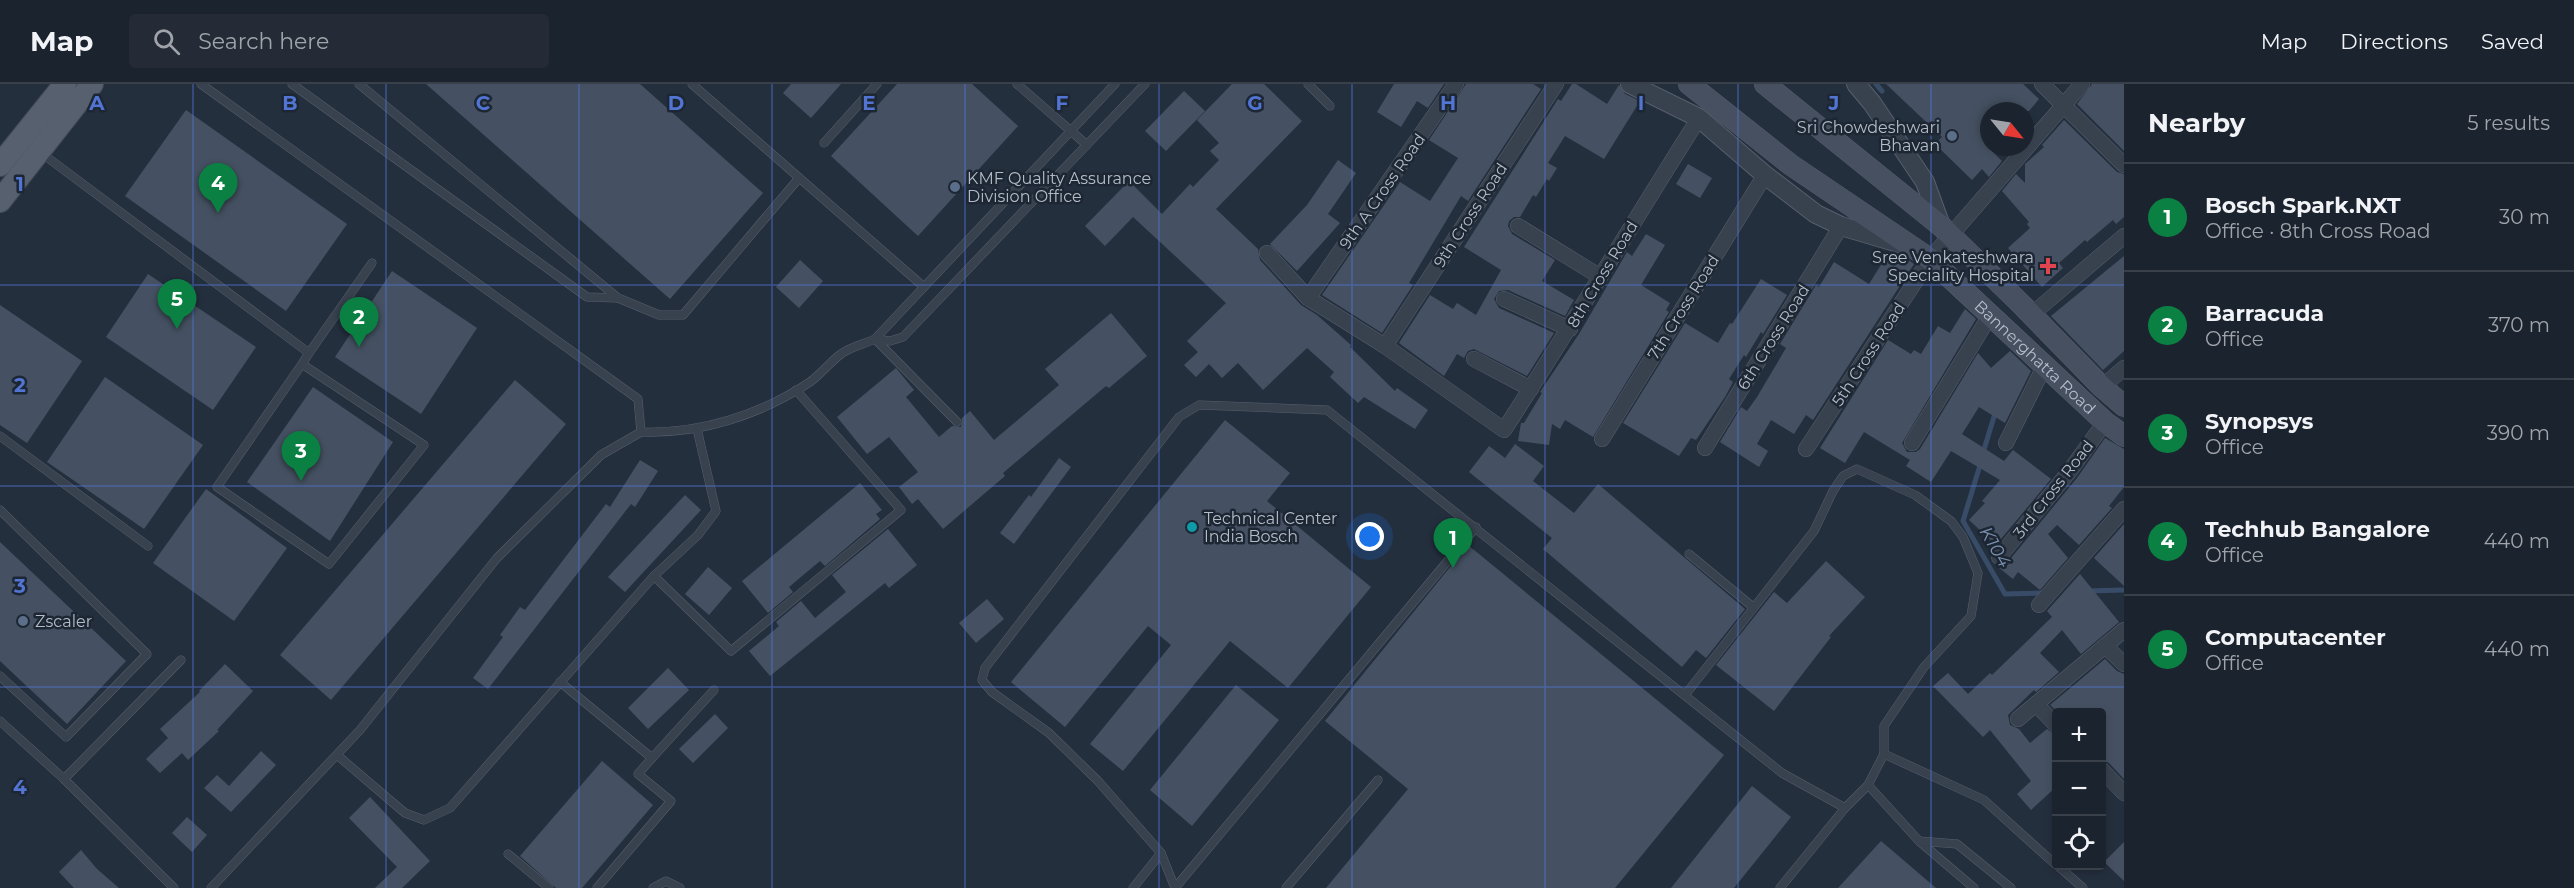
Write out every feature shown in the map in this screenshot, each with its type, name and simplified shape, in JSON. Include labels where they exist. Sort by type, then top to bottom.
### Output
[{"type":"main road","points":[[0,165],[64,84]]},
{"type":"main road","points":[[0,201],[92,84]]},
{"type":"main road","name":"Bannerghatta Road","points":[[1689,84],[1791,165],[1923,253],[2105,422],[2124,436]]},
{"type":"main road","name":"Bannerghatta Road","points":[[1765,84],[1945,230],[2102,387],[2124,406]]},
{"type":"street","name":"9th A Cross Road","points":[[1308,298],[1456,84]]},
{"type":"street","points":[[1630,84],[1699,118],[1765,175],[1816,214],[1842,226],[1923,253]]},
{"type":"street","points":[[1856,84],[1872,103],[1925,182],[1945,230]]},
{"type":"street","points":[[2042,84],[2124,165]]},
{"type":"street","name":"5th Cross Road","points":[[1806,449],[1923,253],[2082,84]]},
{"type":"street","name":"9th Cross Road","points":[[1385,346],[1553,85]]},
{"type":"street","name":"8th Cross Road","points":[[1385,346],[1504,430],[1570,328],[1599,276],[1699,118]]},
{"type":"street","name":"7th Cross Road","points":[[1602,440],[1765,175]]},
{"type":"street","points":[[1518,226],[1599,276]]},
{"type":"street","name":"6th Cross Road","points":[[1705,448],[1842,226]]},
{"type":"street","points":[[2031,315],[2124,236]]},
{"type":"street","points":[[1267,253],[1308,298],[1385,346]]},
{"type":"street","points":[[1504,299],[1570,328]]},
{"type":"street","points":[[1912,443],[1991,314]]},
{"type":"street","points":[[1474,359],[1531,389]]},
{"type":"street","points":[[2006,443],[2045,365]]},
{"type":"street","points":[[2102,387],[2124,368]]},
{"type":"street","name":"3rd Cross Road","points":[[1999,556],[2069,471],[2105,422]]},
{"type":"street","points":[[2039,605],[2124,509]]},
{"type":"street","points":[[2018,719],[2124,630]]},
{"type":"street","points":[[2105,646],[2124,664]]},
{"type":"street","points":[[2036,704],[2052,721]]},
{"type":"street","points":[[2106,774],[2124,793]]},
{"type":"lane","points":[[201,84],[638,399],[641,432]]},
{"type":"lane","points":[[292,84],[587,297],[618,298]]},
{"type":"lane","points":[[359,84],[618,298],[659,315],[683,315],[798,178]]},
{"type":"lane","points":[[692,84],[924,287]]},
{"type":"lane","points":[[824,143],[878,84]]},
{"type":"lane","points":[[1017,84],[1087,145]]},
{"type":"lane","points":[[211,888],[360,730],[497,558],[602,455],[641,432],[669,433],[697,429],[760,411],[812,381],[842,353],[874,339],[1115,84]]},
{"type":"lane","points":[[874,339],[890,341],[903,337],[1145,84]]},
{"type":"lane","points":[[1308,84],[1330,106]]},
{"type":"lane","points":[[38,151],[309,353]]},
{"type":"lane","points":[[302,364],[424,445],[328,564],[217,488],[309,353],[372,263]]},
{"type":"lane","points":[[874,339],[957,422]]},
{"type":"lane","points":[[654,576],[731,651],[901,510],[796,390]]},
{"type":"lane","points":[[1476,527],[1175,888],[1161,853],[1098,781],[1049,733],[992,692],[981,680],[985,668],[1179,417],[1199,405],[1327,410],[1476,527],[1544,585],[1782,772],[1845,808]]},
{"type":"lane","points":[[337,755],[405,813],[424,820],[450,808],[654,576],[698,535],[716,512],[697,429]]},
{"type":"lane","points":[[0,436],[148,546]]},
{"type":"lane","points":[[1685,695],[1814,531],[1833,491],[1843,476],[1857,469],[1916,495],[1951,521],[1963,537],[1978,573],[1971,615],[1924,667],[1884,726],[1884,754],[1868,785],[1845,808],[1780,888]]},
{"type":"lane","points":[[0,510],[147,654],[66,737],[0,676]]},
{"type":"lane","points":[[1689,554],[1753,607]]},
{"type":"lane","points":[[64,779],[181,660]]},
{"type":"lane","points":[[560,682],[651,758]]},
{"type":"lane","points":[[597,888],[671,801],[638,774],[714,690]]},
{"type":"lane","points":[[0,721],[64,779],[174,888]]},
{"type":"lane","points":[[1884,754],[1984,800],[2052,861]]},
{"type":"lane","points":[[1286,888],[1378,780]]},
{"type":"lane","points":[[1868,785],[1919,841],[1974,888]]},
{"type":"lane","points":[[1919,841],[1957,844],[2011,888]]},
{"type":"lane","points":[[1133,888],[1161,853]]},
{"type":"lane","points":[[508,854],[549,888]]},
{"type":"lane","points":[[2063,870],[2083,888]]},
{"type":"lane","points":[[653,888],[666,881],[680,888]]},
{"type":"building","points":[[426,84],[640,84],[763,193],[670,299]]},
{"type":"building","points":[[791,84],[841,84],[811,118],[783,93]]},
{"type":"building","points":[[897,84],[972,84],[1018,126],[918,236],[831,156]]},
{"type":"building","points":[[1232,84],[1264,84],[1302,121],[1216,209],[1258,249],[1260,260],[1301,305],[1317,315],[1351,345],[1350,347],[1395,391],[1397,388],[1428,410],[1415,429],[1364,397],[1358,403],[1330,377],[1334,372],[1307,348],[1263,390],[1238,363],[1222,378],[1209,364],[1196,377],[1184,365],[1198,352],[1187,341],[1226,303],[1133,217],[1105,246],[1085,226],[1129,181],[1162,214],[1190,184],[1193,187],[1219,160],[1210,151],[1219,143],[1197,120]]},
{"type":"building","points":[[1394,84],[1444,84],[1428,108],[1417,101],[1401,127],[1377,112]]},
{"type":"building","points":[[1466,84],[1533,84],[1541,89],[1468,201],[1461,196],[1409,283],[1413,285],[1382,333],[1322,295],[1400,182],[1430,201],[1458,158],[1429,140]]},
{"type":"building","points":[[1572,84],[1576,84],[1607,104],[1619,85],[1625,94],[1640,101],[1604,159],[1565,136],[1548,163],[1557,168],[1549,181],[1547,179],[1536,197],[1533,195],[1520,217],[1514,217],[1509,221],[1508,226],[1512,234],[1555,260],[1542,281],[1574,300],[1565,316],[1508,290],[1499,291],[1494,299],[1499,308],[1554,333],[1527,376],[1474,349],[1468,351],[1464,358],[1457,354],[1444,376],[1399,343],[1430,295],[1453,309],[1457,303],[1476,315],[1501,270],[1464,247],[1558,99],[1561,101]]},
{"type":"building","points":[[1886,84],[2023,84],[2039,99],[2034,105],[2034,102],[1980,102],[1980,156],[1997,156],[2002,161],[1989,177],[1982,169],[1972,180],[1935,144],[1942,137]]},
{"type":"building","points":[[2092,84],[2124,84],[2124,151],[2077,104]]},
{"type":"building","points":[[1184,91],[1205,111],[1166,151],[1145,131]]},
{"type":"building","points":[[186,110],[347,224],[286,311],[125,196]]},
{"type":"building","points":[[2064,120],[2117,172],[2124,174],[2124,217],[2116,224],[2113,220],[2087,242],[2085,240],[2059,263],[2063,268],[2042,287],[2008,248],[2030,228],[2027,224],[2029,222],[2002,191],[2016,174],[2025,183],[2025,164],[2044,147],[2042,145]]},
{"type":"building","points":[[1338,160],[1356,173],[1328,214],[1340,223],[1297,271],[1270,244],[1307,205]]},
{"type":"building","points":[[1688,164],[1712,178],[1700,198],[1676,184]]},
{"type":"building","points":[[1646,234],[1665,245],[1641,285],[1670,303],[1666,310],[1669,312],[1593,437],[1565,420],[1560,429],[1552,424],[1549,445],[1518,441],[1521,423],[1524,423],[1542,393],[1540,392],[1579,334],[1627,252],[1632,256]]},
{"type":"building","points":[[1889,252],[1901,255],[1914,264],[1813,420],[1806,415],[1794,434],[1771,420],[1757,444],[1768,451],[1759,467],[1720,442],[1741,407],[1747,411],[1757,397],[1786,348],[1780,344],[1816,285],[1819,287],[1834,262],[1869,284]]},
{"type":"building","points":[[2124,256],[2124,351],[2103,370],[2051,316]]},
{"type":"building","points":[[800,260],[823,281],[799,308],[776,287]]},
{"type":"building","points":[[392,271],[477,328],[421,414],[335,357]]},
{"type":"building","points":[[148,274],[256,347],[213,410],[106,337]]},
{"type":"building","points":[[1761,279],[1787,295],[1763,334],[1761,332],[1746,357],[1744,355],[1729,379],[1733,382],[1725,397],[1696,440],[1691,438],[1679,456],[1623,423],[1685,323],[1718,343]]},
{"type":"building","points":[[0,305],[82,361],[27,443],[0,425]]},
{"type":"building","points":[[1965,309],[1976,319],[1902,443],[1907,452],[1916,452],[1920,449],[1978,353],[1991,368],[2010,351],[2031,371],[2005,423],[1979,407],[1962,434],[2004,461],[2013,450],[2051,479],[1996,545],[1969,520],[1985,503],[1982,501],[2000,480],[1951,451],[1931,482],[1906,466],[1910,460],[1864,432],[1845,463],[1820,448],[1888,340],[1911,354],[1914,350],[1921,354],[1938,326],[1950,333]]},
{"type":"building","points":[[1111,313],[1147,356],[1109,388],[1106,386],[1003,473],[1005,476],[943,529],[918,499],[912,504],[899,487],[918,472],[889,437],[867,454],[837,417],[896,368],[914,390],[906,397],[939,437],[952,426],[961,427],[962,418],[970,411],[994,440],[1059,385],[1045,369]]},
{"type":"building","points":[[105,377],[203,445],[144,529],[47,462]]},
{"type":"building","points":[[515,380],[566,424],[331,700],[280,655]]},
{"type":"building","points":[[313,387],[393,442],[330,541],[247,482]]},
{"type":"building","points":[[1225,420],[1290,473],[1267,501],[1371,587],[1288,688],[1230,641],[1123,771],[1090,744],[1171,645],[1148,626],[1065,727],[1011,682]]},
{"type":"building","points":[[2105,438],[2124,449],[2124,487],[2109,506],[2112,508],[2079,545],[2057,525],[2048,534],[2068,558],[2040,590],[2018,572],[2013,579],[1998,567],[2007,563],[2077,478]]},
{"type":"building","points":[[1515,444],[1544,466],[1533,481],[1574,513],[1598,484],[1745,609],[1706,658],[1696,650],[1682,667],[1543,549],[1552,538],[1469,472],[1489,446],[1505,458]]},
{"type":"building","points":[[1059,458],[1071,467],[1014,544],[1000,533],[1029,495],[1031,497]]},
{"type":"building","points":[[640,460],[658,471],[635,507],[631,504],[488,689],[473,678],[503,637],[500,635],[520,607],[525,610],[606,504],[610,507]]},
{"type":"building","points":[[860,483],[882,510],[876,514],[880,519],[825,566],[820,561],[789,587],[793,592],[768,613],[742,581]]},
{"type":"building","points":[[206,489],[287,548],[234,621],[153,563]]},
{"type":"building","points":[[685,495],[701,510],[625,592],[608,577]]},
{"type":"building","points":[[2124,524],[2124,586],[2094,558]]},
{"type":"building","points":[[888,529],[917,565],[889,588],[885,583],[770,676],[749,651],[779,626],[776,622],[801,601],[815,618],[846,592],[832,575]]},
{"type":"building","points":[[0,542],[126,661],[67,724],[0,661]]},
{"type":"building","points":[[1468,545],[1724,755],[1615,888],[1326,888],[1408,789],[1325,721]]},
{"type":"building","points":[[1826,561],[1865,597],[1829,636],[1831,637],[1774,711],[1716,665],[1774,592],[1787,603]]},
{"type":"building","points":[[708,567],[732,588],[709,615],[685,594]]},
{"type":"building","points":[[2080,574],[2119,622],[2081,654],[2062,630],[2040,653],[2059,672],[2036,692],[2034,690],[2008,715],[2010,725],[2019,729],[2030,743],[2047,729],[2052,732],[2052,791],[2031,810],[2017,794],[2031,781],[1990,730],[1983,737],[1933,686],[1948,673],[1968,694],[1990,673],[1992,675],[2052,617],[2047,611]]},
{"type":"building","points":[[987,599],[1004,619],[976,643],[959,623]]},
{"type":"building","points":[[2105,659],[2117,671],[2124,674],[2124,779],[2106,762],[2106,708],[2053,708],[2050,705]]},
{"type":"building","points":[[225,664],[253,691],[217,730],[219,731],[188,760],[182,753],[160,773],[146,759],[168,738],[160,729],[200,692]]},
{"type":"building","points":[[668,668],[689,690],[648,729],[628,708]]},
{"type":"building","points":[[1236,685],[1279,720],[1192,826],[1150,790]]},
{"type":"building","points":[[715,714],[728,728],[693,763],[679,749]]},
{"type":"building","points":[[261,751],[276,765],[231,812],[204,788],[217,775],[229,786]]},
{"type":"building","points":[[602,761],[653,805],[582,888],[556,888],[520,856]]},
{"type":"building","points":[[1752,786],[1791,817],[1734,888],[1671,888]]},
{"type":"building","points":[[370,797],[430,861],[402,888],[375,888],[397,867],[349,818]]},
{"type":"building","points":[[187,817],[207,835],[192,852],[172,833]]},
{"type":"building","points":[[1881,841],[1936,888],[1838,888]]},
{"type":"building","points":[[2124,842],[2124,881],[2106,864],[2106,860]]},
{"type":"building","points":[[81,850],[97,869],[119,888],[74,888],[59,872]]},
{"type":"waterway","name":"K104","points":[[1876,84],[1882,91]]},
{"type":"waterway","name":"K104","points":[[1983,453],[1996,410]]},
{"type":"waterway","name":"K104","points":[[1981,462],[1963,521],[2005,594],[2044,593]]},
{"type":"waterway","name":"K104","points":[[2087,591],[2124,590]]},
{"type":"place","name":"Sri Chowdeshwari Bhavan","points":[[1952,136]]},
{"type":"place","name":"KMF Quality Assurance Division Office","points":[[955,187]]},
{"type":"place","name":"Techhub Bangalore","points":[[218,213]]},
{"type":"place","name":"Sree Venkateshwara Speciality Hospital","points":[[2048,266]]},
{"type":"place","name":"Computacenter","points":[[177,329]]},
{"type":"place","name":"Barracuda","points":[[359,347]]},
{"type":"place","name":"Synopsys","points":[[301,481]]},
{"type":"place","name":"Technical Center India Bosch","points":[[1192,527]]},
{"type":"place","name":"Bosch Spark.NXT","points":[[1453,568]]},
{"type":"place","name":"Zscaler","points":[[23,621]]}]
